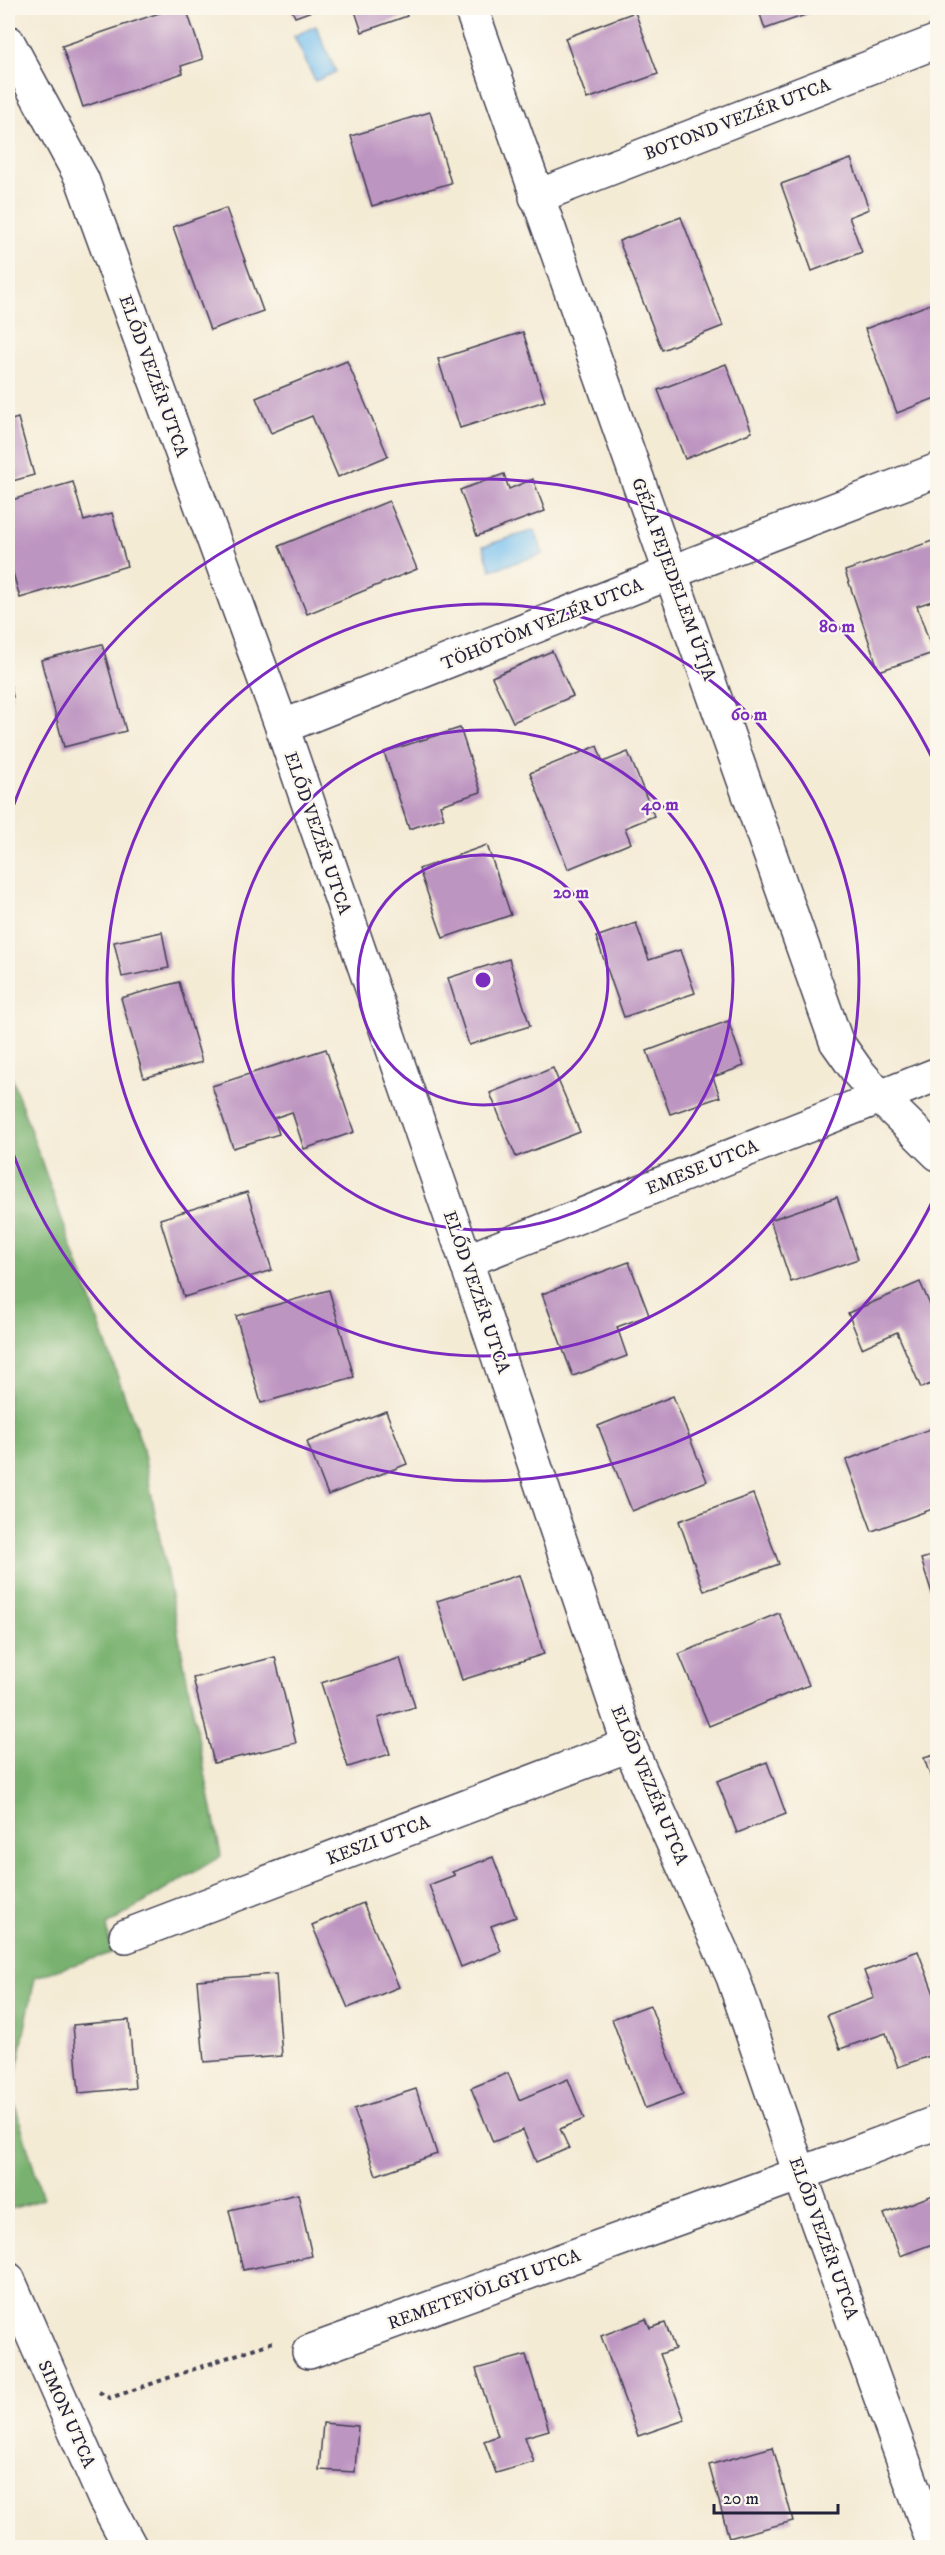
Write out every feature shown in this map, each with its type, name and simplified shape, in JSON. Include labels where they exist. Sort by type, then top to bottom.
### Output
[{"type":"street","name":"GÉZA FEJEDELEM ÚTJA","points":[[471,8],[836,1041],[858,1072],[880,1097],[938,1154]]},
{"type":"street","name":"BOTOND VEZÉR UTCA","points":[[536,197],[938,41]]},
{"type":"street","name":"ELŐD VEZÉR UTCA","points":[[8,42],[82,178],[282,727],[466,1261],[629,1745],[734,1977],[800,2174],[935,2547]]},
{"type":"street","name":"TÖHÖTÖM VEZÉR UTCA","points":[[282,727],[672,572],[938,470]]},
{"type":"street","name":"EMESE UTCA","points":[[466,1261],[938,1074]]},
{"type":"street","name":"KESZI UTCA","points":[[126,1936],[629,1745]]},
{"type":"street","name":"REMETEVÖLGYI UTCA","points":[[309,2352],[938,2122]]},
{"type":"street","name":"SIMON UTCA","points":[[8,2279],[105,2500],[131,2547]]},
{"type":"path","points":[[44,2360],[110,2398],[298,2333],[309,2352]]},
{"type":"green space","points":[[8,1067],[142,1445],[221,1856],[107,1925],[111,1953],[35,1977],[12,2095],[43,2199],[8,2210]]},
{"type":"water","points":[[316,26],[336,72],[315,81],[294,36]]},
{"type":"water","points":[[535,530],[543,554],[491,570],[483,546]]},
{"type":"building","points":[[174,8],[186,8],[203,59],[181,66],[183,73],[83,107],[62,46]]},
{"type":"building","points":[[291,8],[320,8],[295,17]]},
{"type":"building","points":[[354,8],[404,8],[407,16],[362,32]]},
{"type":"building","points":[[758,8],[806,8],[808,14],[765,29]]},
{"type":"building","points":[[635,12],[658,74],[587,99],[565,38]]},
{"type":"building","points":[[430,112],[451,183],[372,206],[351,136]]},
{"type":"building","points":[[851,159],[869,209],[849,217],[862,252],[812,271],[781,184]]},
{"type":"building","points":[[226,208],[263,311],[210,330],[173,227]]},
{"type":"building","points":[[681,217],[723,326],[662,350],[619,241]]},
{"type":"building","points":[[938,301],[938,397],[897,413],[865,329]]},
{"type":"building","points":[[523,332],[545,401],[460,428],[438,359]]},
{"type":"building","points":[[347,361],[388,456],[338,477],[312,416],[271,433],[256,398]]},
{"type":"building","points":[[726,364],[752,432],[685,459],[658,390]]},
{"type":"building","points":[[18,418],[34,475],[9,482],[13,496],[8,498],[8,421]]},
{"type":"building","points":[[504,474],[509,489],[533,479],[545,511],[477,536],[460,490]]},
{"type":"building","points":[[73,482],[84,521],[112,513],[127,566],[20,598],[8,555],[8,501]]},
{"type":"building","points":[[389,501],[417,569],[307,614],[279,546]]},
{"type":"building","points":[[938,539],[938,599],[917,606],[933,653],[879,671],[845,571]]},
{"type":"building","points":[[102,644],[126,731],[64,747],[41,660]]},
{"type":"building","points":[[552,651],[573,696],[513,722],[492,677]]},
{"type":"building","points":[[8,675],[13,697],[8,698]]},
{"type":"building","points":[[460,728],[481,792],[440,805],[444,818],[409,829],[384,752]]},
{"type":"building","points":[[597,746],[603,762],[628,752],[654,816],[625,828],[631,843],[568,869],[530,773]]},
{"type":"building","points":[[487,845],[511,915],[443,938],[419,869]]},
{"type":"building","points":[[636,923],[649,960],[680,950],[695,993],[624,1017],[596,937]]},
{"type":"building","points":[[162,932],[169,968],[122,977],[114,942]]},
{"type":"building","points":[[509,959],[530,1026],[469,1045],[448,978]]},
{"type":"building","points":[[179,982],[202,1062],[144,1078],[121,998]]},
{"type":"building","points":[[728,1021],[744,1066],[713,1077],[720,1097],[670,1114],[647,1051]]},
{"type":"building","points":[[326,1049],[354,1132],[304,1149],[292,1112],[274,1118],[279,1134],[233,1148],[212,1086]]},
{"type":"building","points":[[553,1068],[580,1132],[516,1157],[490,1093]]},
{"type":"building","points":[[247,1192],[272,1270],[184,1297],[160,1219]]},
{"type":"building","points":[[837,1197],[858,1259],[791,1282],[770,1220]]},
{"type":"building","points":[[629,1262],[649,1315],[617,1327],[627,1356],[573,1376],[542,1294]]},
{"type":"building","points":[[920,1282],[938,1323],[938,1381],[921,1388],[897,1332],[862,1348],[848,1313]]},
{"type":"building","points":[[329,1290],[354,1377],[261,1403],[236,1316]]},
{"type":"building","points":[[673,1396],[707,1481],[632,1511],[598,1426]]},
{"type":"building","points":[[386,1411],[407,1464],[328,1495],[307,1442]]},
{"type":"building","points":[[938,1426],[938,1507],[872,1531],[846,1460]]},
{"type":"building","points":[[753,1494],[779,1564],[704,1591],[679,1521]]},
{"type":"building","points":[[938,1554],[938,1609],[937,1609],[921,1559]]},
{"type":"building","points":[[519,1575],[544,1654],[462,1680],[437,1601]]},
{"type":"building","points":[[779,1613],[809,1685],[709,1726],[679,1654]]},
{"type":"building","points":[[275,1657],[296,1743],[214,1763],[193,1678]]},
{"type":"building","points":[[400,1658],[415,1707],[378,1718],[390,1754],[348,1767],[321,1683]]},
{"type":"building","points":[[938,1754],[938,1796],[937,1796],[924,1758]]},
{"type":"building","points":[[767,1762],[786,1814],[737,1833],[717,1781]]},
{"type":"building","points":[[493,1857],[516,1917],[491,1926],[501,1951],[461,1967],[429,1885],[455,1875],[452,1872]]},
{"type":"building","points":[[363,1903],[399,1987],[348,2008],[312,1925]]},
{"type":"building","points":[[918,1951],[938,2005],[938,2053],[898,2067],[886,2033],[840,2049],[827,2015],[874,1998],[864,1971]]},
{"type":"building","points":[[276,1974],[282,2056],[204,2062],[197,1980]]},
{"type":"building","points":[[650,2005],[683,2094],[645,2108],[612,2019]]},
{"type":"building","points":[[129,2020],[135,2088],[79,2093],[73,2025]]},
{"type":"building","points":[[508,2073],[519,2100],[568,2079],[584,2119],[560,2129],[569,2148],[536,2162],[523,2130],[493,2142],[471,2088]]},
{"type":"building","points":[[416,2089],[437,2154],[376,2175],[354,2109]]},
{"type":"building","points":[[938,2193],[938,2242],[900,2256],[884,2214]]},
{"type":"building","points":[[298,2194],[312,2256],[243,2270],[229,2210]]},
{"type":"building","points":[[646,2319],[650,2328],[665,2323],[675,2349],[660,2354],[685,2420],[638,2436],[601,2336]]},
{"type":"building","points":[[526,2355],[549,2430],[525,2437],[534,2462],[496,2473],[484,2441],[498,2436],[476,2369]]},
{"type":"building","points":[[323,2423],[358,2426],[355,2472],[319,2470]]},
{"type":"building","points":[[773,2447],[793,2521],[729,2538],[709,2465]]}]
